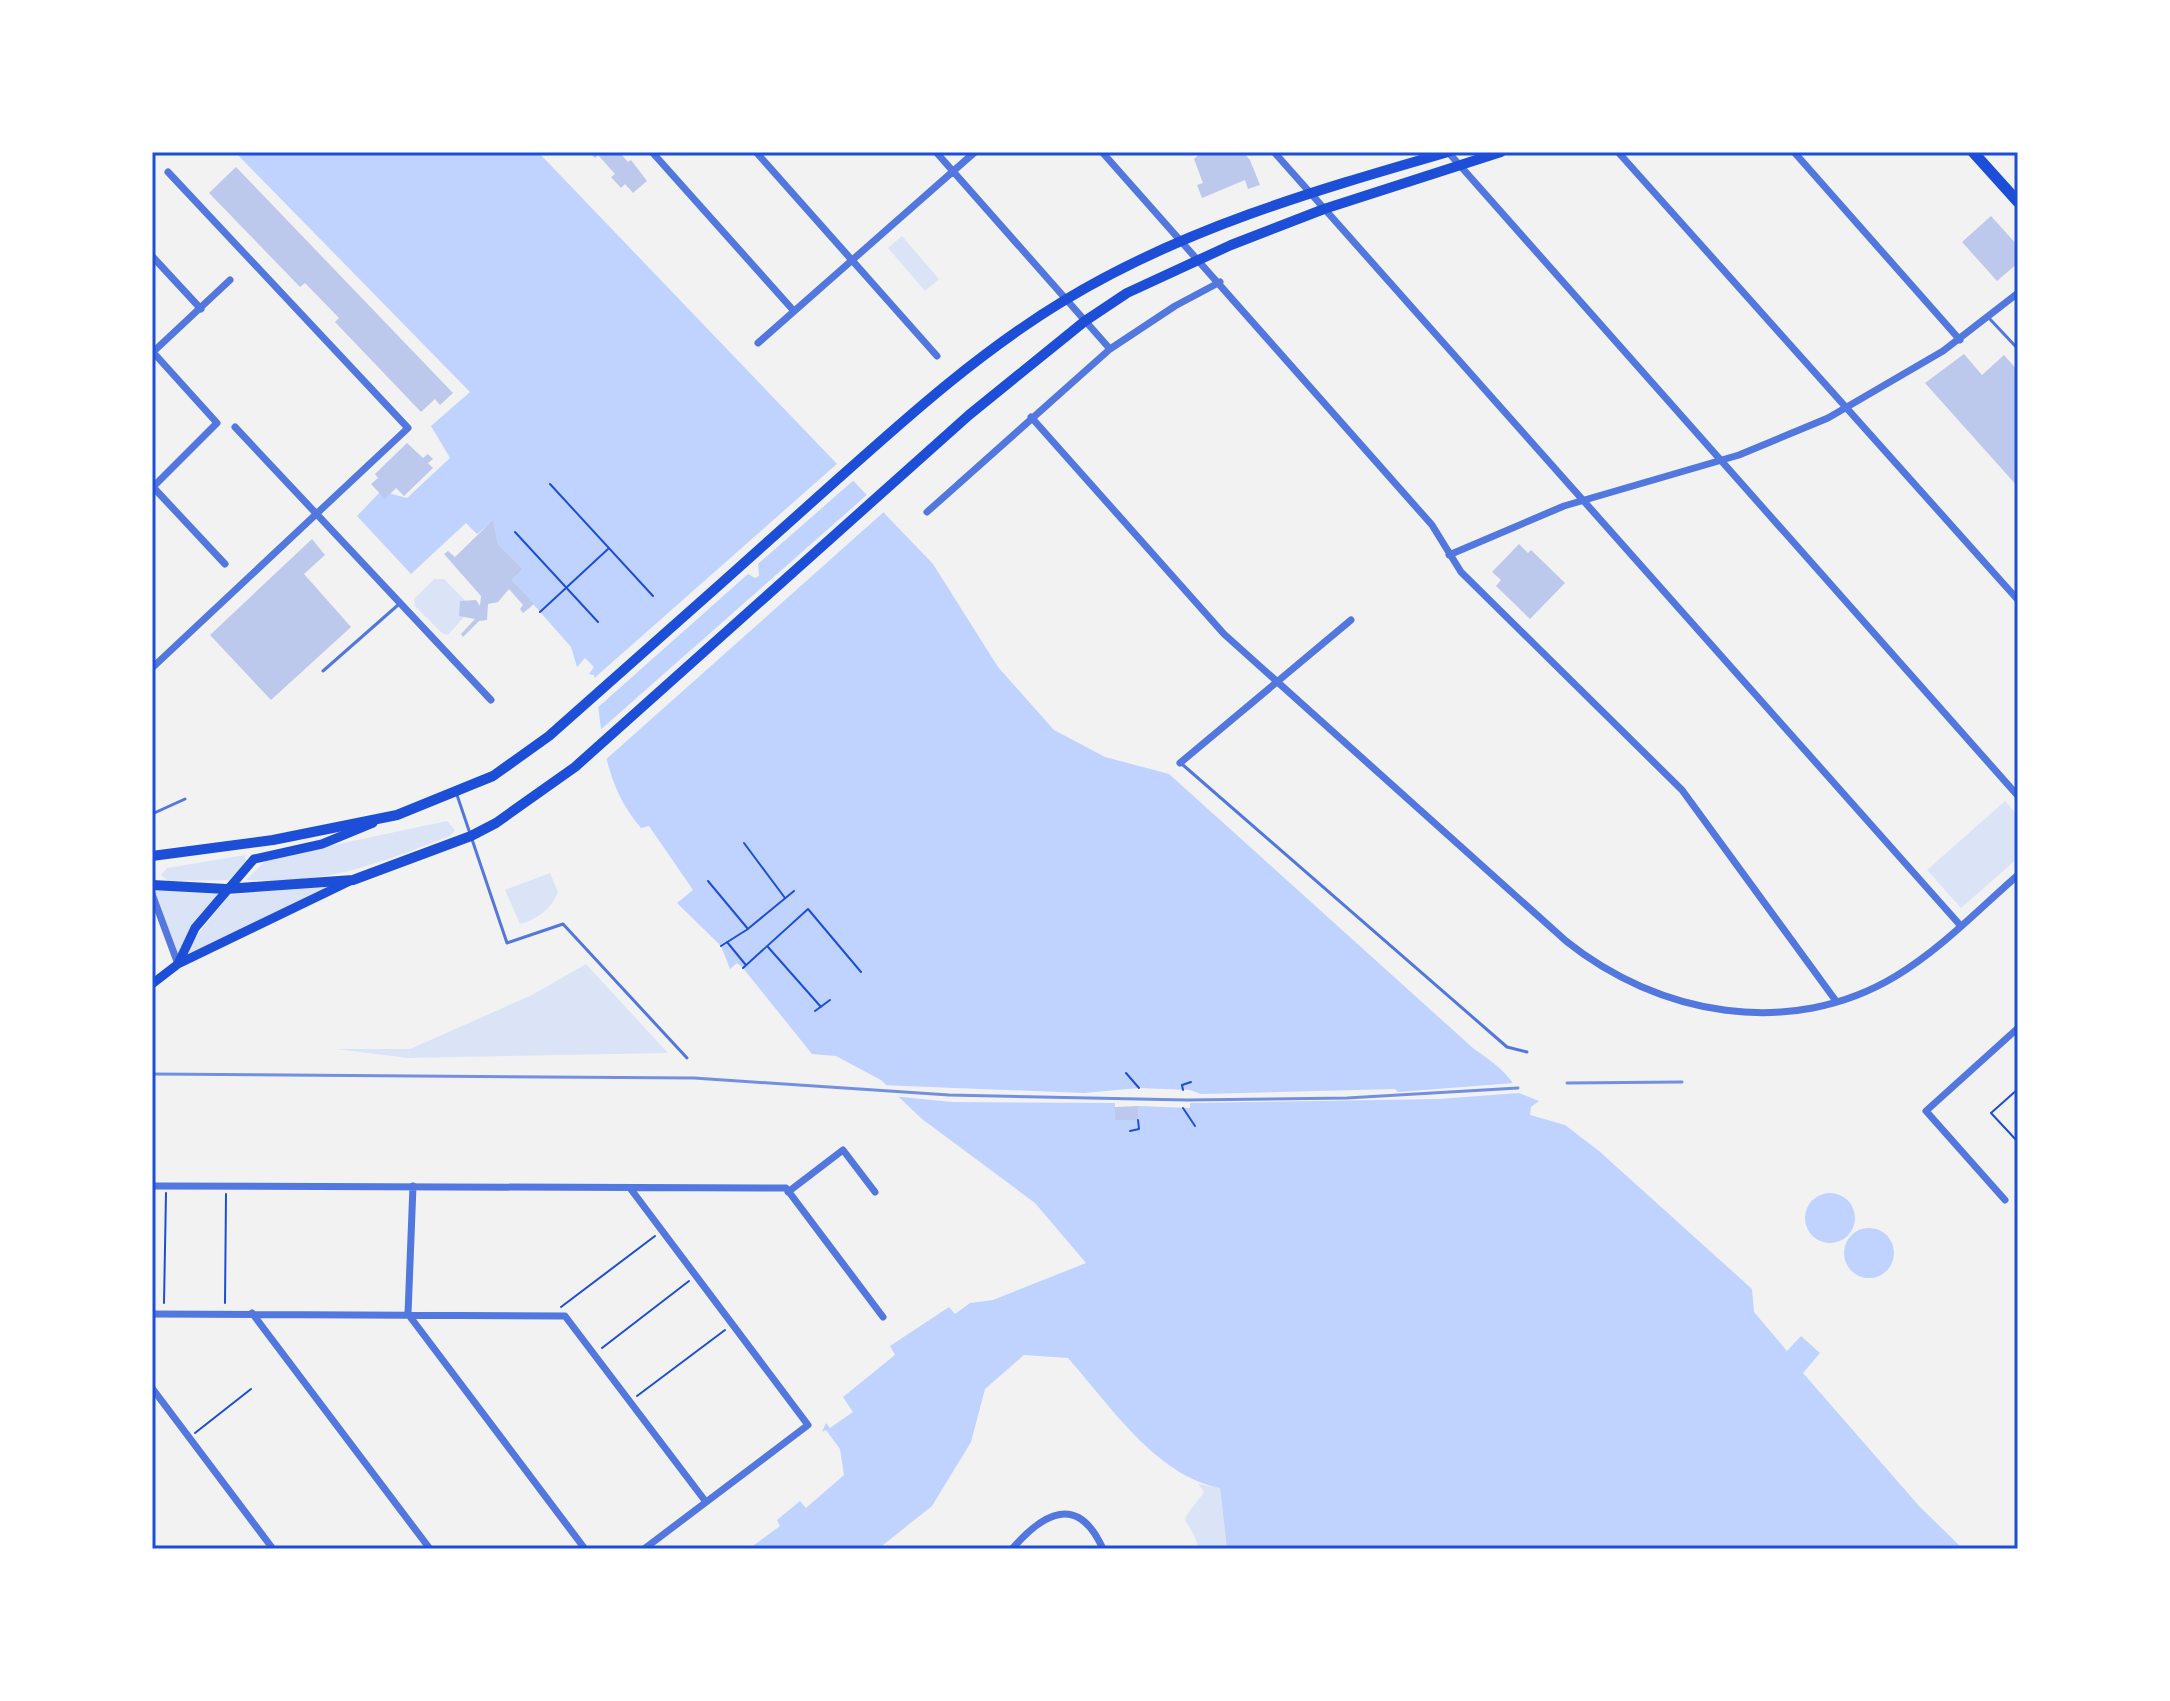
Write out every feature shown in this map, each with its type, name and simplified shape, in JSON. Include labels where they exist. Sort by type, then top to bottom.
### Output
[{"type":"highway","points":[[1973,152],[2018,202]]},
{"type":"main road","points":[[178,964],[195,928],[226,889],[262,855],[322,844],[456,792],[493,776],[549,736],[861,458],[966,369],[1067,299],[1181,241],[1309,192],[1448,152]]},
{"type":"main road","points":[[152,984],[178,964],[353,880],[471,836],[509,814],[575,767],[1032,361],[1127,293],[1324,209],[1501,152]]},
{"type":"main road","points":[[152,856],[375,822]]},
{"type":"main road","points":[[152,885],[226,889],[353,880]]},
{"type":"street","points":[[652,152],[793,310]]},
{"type":"street","points":[[756,152],[937,356]]},
{"type":"street","points":[[936,152],[1110,349]]},
{"type":"street","points":[[758,343],[975,152]]},
{"type":"street","points":[[1102,152],[1432,525],[1461,572],[1682,790],[1836,1001]]},
{"type":"street","points":[[1274,152],[1960,925]]},
{"type":"street","points":[[1448,152],[2018,796]]},
{"type":"street","points":[[1618,152],[2018,600]]},
{"type":"street","points":[[1794,152],[1960,340]]},
{"type":"street","points":[[152,668],[408,428],[168,172]]},
{"type":"street","points":[[152,256],[201,309]]},
{"type":"street","points":[[225,564],[153,488],[217,423],[152,352],[230,280]]},
{"type":"street","points":[[927,512],[1110,349],[1175,306],[1220,282]]},
{"type":"street","points":[[1449,555],[1517,524],[1585,500],[1722,460],[1789,436],[1847,407],[1960,340],[2018,293]]},
{"type":"street","points":[[1031,417],[1224,634],[1566,941],[1603,969],[1655,994],[1715,1009],[1767,1012],[1836,1001],[1899,974],[2018,875]]},
{"type":"street","points":[[235,427],[491,700]]},
{"type":"street","points":[[1180,763],[1351,620]]},
{"type":"street","points":[[152,894],[178,964]]},
{"type":"street","points":[[2005,1200],[1926,1111],[2018,1028]]},
{"type":"street","points":[[788,1192],[843,1150],[875,1192]]},
{"type":"street","points":[[152,1186],[786,1188],[883,1317]]},
{"type":"street","points":[[413,1186],[408,1314],[585,1549]]},
{"type":"street","points":[[630,1188],[808,1425],[644,1549]]},
{"type":"street","points":[[252,1313],[430,1549]]},
{"type":"street","points":[[152,1314],[565,1316],[706,1502]]},
{"type":"street","points":[[152,1388],[273,1549]]},
{"type":"street","points":[[1012,1549],[1035,1523],[1052,1516],[1072,1514],[1087,1523],[1103,1549]]},
{"type":"lane","points":[[1988,317],[2018,349]]},
{"type":"lane","points":[[323,671],[399,603]]},
{"type":"lane","points":[[1180,763],[1507,1047],[1527,1052]]},
{"type":"lane","points":[[456,792],[507,943],[563,924],[687,1058]]},
{"type":"lane","points":[[152,814],[185,799]]},
{"type":"path","points":[[550,484],[653,596]]},
{"type":"path","points":[[515,532],[598,622]]},
{"type":"path","points":[[540,612],[609,548]]},
{"type":"path","points":[[744,843],[785,898]]},
{"type":"path","points":[[708,881],[748,929]]},
{"type":"path","points":[[721,946],[748,929],[794,891]]},
{"type":"path","points":[[727,942],[744,966],[808,909],[861,972]]},
{"type":"path","points":[[768,946],[821,1007]]},
{"type":"path","points":[[815,1011],[830,1000]]},
{"type":"path","points":[[1126,1073],[1139,1088]]},
{"type":"path","points":[[1183,1090],[1182,1085],[1191,1082]]},
{"type":"path","points":[[2018,1089],[1991,1113],[2018,1142]]},
{"type":"path","points":[[1183,1108],[1195,1126]]},
{"type":"path","points":[[1130,1131],[1139,1129],[1138,1120]]},
{"type":"path","points":[[164,1312],[166,1185]]},
{"type":"path","points":[[225,1313],[227,1185]]},
{"type":"path","points":[[552,1316],[662,1231]]},
{"type":"path","points":[[593,1354],[696,1276]]},
{"type":"path","points":[[630,1402],[732,1324]]},
{"type":"path","points":[[189,1437],[251,1389]]},
{"type":"shaded area","points":[[902,236],[939,279],[925,291],[888,248]]},
{"type":"shaded area","points":[[434,579],[444,579],[466,601],[464,617],[448,635],[442,633],[415,606],[414,599]]},
{"type":"shaded area","points":[[2005,801],[2018,816],[2018,858],[1961,908],[1927,870]]},
{"type":"shaded area","points":[[447,821],[455,830],[450,836],[374,864],[302,879],[246,880],[267,859]]},
{"type":"shaded area","points":[[245,855],[246,862],[229,880],[168,881],[161,875],[167,868]]},
{"type":"shaded area","points":[[550,873],[558,892],[552,904],[532,920],[520,924],[505,890]]},
{"type":"shaded area","points":[[339,885],[183,959],[189,945],[229,895]]},
{"type":"shaded area","points":[[153,887],[221,892],[186,936],[178,956]]},
{"type":"shaded area","points":[[586,964],[668,1053],[408,1058],[336,1049],[410,1049],[532,995]]},
{"type":"shaded area","points":[[1198,1484],[1220,1488],[1227,1549],[1199,1549],[1185,1521],[1204,1492]]},
{"type":"water","points":[[235,152],[538,152],[933,564],[998,667],[1054,730],[1105,757],[1169,774],[1474,1049],[1500,1068],[1519,1093],[1539,1101],[1531,1107],[1530,1115],[1565,1125],[1599,1151],[1752,1289],[1754,1312],[1787,1351],[1801,1336],[1820,1353],[1803,1373],[1919,1506],[1963,1549],[1227,1549],[1220,1488],[1197,1481],[1155,1454],[1135,1436],[1068,1358],[1024,1355],[985,1389],[971,1442],[932,1506],[878,1549],[749,1549],[780,1526],[777,1520],[800,1501],[806,1508],[844,1475],[840,1449],[826,1430],[822,1432],[826,1423],[830,1428],[853,1412],[843,1397],[895,1355],[890,1346],[949,1307],[955,1314],[970,1303],[993,1300],[1086,1263],[1035,1203],[922,1119],[881,1080],[836,1056],[812,1054],[743,968],[737,963],[730,969],[721,946],[677,903],[693,890],[649,826],[641,828],[628,810],[611,774],[602,737],[594,675],[589,674],[594,667],[585,658],[577,667],[571,647],[512,580],[523,569],[498,544],[493,521],[477,534],[466,523],[411,574],[357,516],[381,491],[407,498],[450,458],[431,426],[470,392]]},
{"type":"water","points":[[1830,1193],[1847,1201],[1855,1218],[1847,1235],[1830,1243],[1813,1235],[1805,1218],[1813,1201]]},
{"type":"water","points":[[1869,1228],[1886,1236],[1894,1253],[1886,1270],[1869,1278],[1852,1270],[1844,1253],[1852,1236]]},
{"type":"pier","points":[[839,462],[855,479],[758,564],[759,576],[755,578],[748,574],[595,710],[591,681]]},
{"type":"pier","points":[[869,493],[886,510],[603,762],[598,732]]},
{"type":"pier","points":[[1514,1083],[1519,1093],[1439,1099],[1190,1103],[1190,1108],[1139,1106],[1138,1120],[1115,1120],[1115,1103],[952,1102],[892,1096],[881,1085],[1084,1093],[1139,1088],[1190,1090],[1201,1094],[1395,1089],[1398,1092]]},
{"type":"building","points":[[589,152],[619,152],[628,162],[631,160],[647,181],[633,193],[625,184],[621,188],[611,177],[615,174],[598,155],[595,158]]},
{"type":"building","points":[[1202,152],[1243,152],[1250,160],[1260,185],[1248,189],[1245,180],[1202,198],[1197,185],[1203,183],[1194,159]]},
{"type":"building","points":[[236,167],[453,393],[440,405],[435,399],[421,412],[335,322],[339,318],[305,283],[300,287],[209,193]]},
{"type":"building","points":[[1991,216],[2018,246],[2018,263],[1997,281],[1962,242]]},
{"type":"building","points":[[1964,354],[1982,375],[2004,355],[2018,371],[2018,487],[1925,383]]},
{"type":"building","points":[[407,443],[423,458],[428,454],[433,459],[428,463],[433,468],[404,496],[396,488],[385,499],[371,484],[378,478],[375,474]]},
{"type":"building","points":[[493,520],[498,544],[523,569],[512,580],[534,604],[523,613],[520,609],[523,605],[509,589],[498,602],[488,604],[487,620],[479,621],[463,637],[461,634],[475,619],[459,616],[460,601],[476,600],[480,606],[481,596],[444,554],[448,551],[455,557]]},
{"type":"building","points":[[312,539],[325,555],[304,574],[351,627],[271,700],[210,635]]},
{"type":"building","points":[[1519,544],[1528,553],[1531,550],[1565,583],[1530,619],[1496,586],[1501,580],[1492,572]]},
{"type":"building","points":[[1139,1106],[1138,1120],[1115,1120],[1115,1107]]},
{"type":"railway","points":[[152,1074],[694,1078],[949,1095],[1187,1100],[1347,1098],[1518,1088]]},
{"type":"railway","points":[[1567,1083],[1682,1082]]}]
